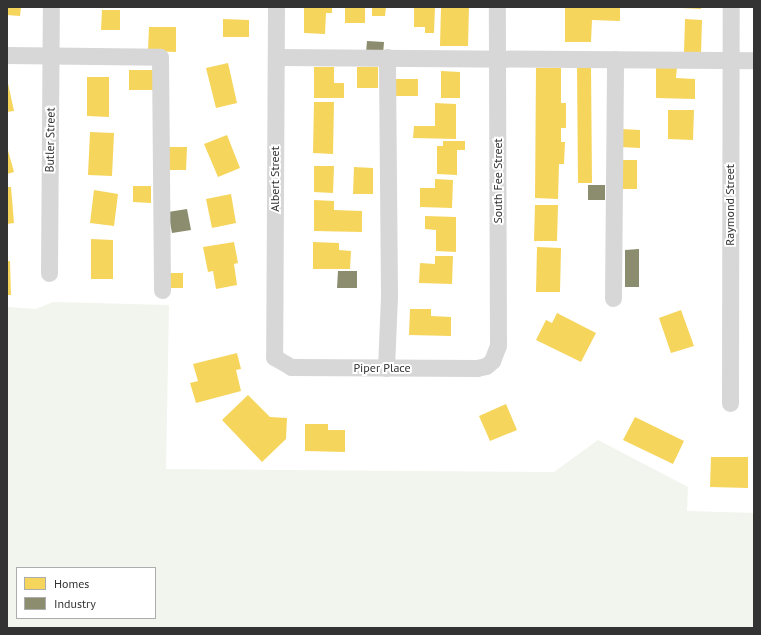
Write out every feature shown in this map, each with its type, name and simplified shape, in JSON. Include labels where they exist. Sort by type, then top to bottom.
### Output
[{"type":"street","name":"Butler Street","points":[[49,273],[51,7]]},
{"type":"street","name":"Albert Street","points":[[273,350],[276,7]]},
{"type":"street","name":"South Fee Street","points":[[496,355],[497,7]]},
{"type":"street","name":"Raymond Street","points":[[730,7],[730,402]]},
{"type":"street","points":[[7,55],[160,57],[162,290]]},
{"type":"street","points":[[276,57],[754,60]]},
{"type":"street","points":[[386,368],[389,295],[387,57]]},
{"type":"street","points":[[613,298],[614,59]]},
{"type":"street","name":"Piper Place","points":[[273,350],[274,357],[279,363],[290,367],[477,368],[486,366],[496,355]]},
{"type":"shaded area","points":[[53,302],[169,305],[166,469],[554,472],[598,440],[688,487],[687,511],[754,513],[754,628],[7,628],[7,307],[36,309]]},
{"type":"building: Homes","points":[[7,7],[21,7],[20,16],[7,15]]},
{"type":"building: Homes","points":[[304,7],[332,7],[332,13],[326,13],[325,34],[304,33]]},
{"type":"building: Homes","points":[[345,7],[365,7],[365,23],[345,23]]},
{"type":"building: Homes","points":[[372,7],[386,7],[385,16],[372,16]]},
{"type":"building: Homes","points":[[414,7],[435,7],[434,33],[425,33],[425,27],[414,27]]},
{"type":"building: Homes","points":[[441,7],[469,7],[468,46],[440,46]]},
{"type":"building: Homes","points":[[565,7],[620,7],[620,21],[592,20],[591,42],[565,42]]},
{"type":"building: Homes","points":[[701,7],[701,9],[682,8]]},
{"type":"building: Homes","points":[[102,10],[120,10],[120,30],[101,30]]},
{"type":"building: Homes","points":[[223,19],[249,20],[249,37],[223,37]]},
{"type":"building: Homes","points":[[685,19],[702,20],[701,54],[684,53]]},
{"type":"building: Homes","points":[[149,27],[176,27],[176,52],[148,51]]},
{"type":"building: Homes","points":[[228,63],[237,103],[216,108],[206,68]]},
{"type":"building: Homes","points":[[577,66],[591,66],[592,183],[578,183]]},
{"type":"building: Homes","points":[[314,67],[334,67],[334,83],[344,83],[344,98],[314,98]]},
{"type":"building: Homes","points":[[357,67],[378,67],[378,88],[357,88]]},
{"type":"building: Homes","points":[[656,67],[677,67],[676,78],[695,79],[695,99],[656,98]]},
{"type":"building: Homes","points":[[536,68],[561,68],[561,103],[566,103],[566,128],[561,128],[561,142],[565,142],[564,164],[559,164],[558,199],[535,198]]},
{"type":"building: Homes","points":[[129,70],[154,70],[154,90],[129,90]]},
{"type":"building: Homes","points":[[441,71],[460,72],[460,98],[441,98]]},
{"type":"building: Homes","points":[[87,77],[109,77],[109,117],[87,116]]},
{"type":"building: Homes","points":[[7,79],[14,111],[7,112]]},
{"type":"building: Homes","points":[[395,79],[418,79],[418,96],[395,96]]},
{"type":"building: Homes","points":[[314,102],[334,102],[333,154],[313,153]]},
{"type":"building: Homes","points":[[435,103],[456,104],[456,139],[413,138],[414,126],[435,126]]},
{"type":"building: Homes","points":[[668,110],[694,110],[693,140],[668,139]]},
{"type":"building: Homes","points":[[621,129],[640,130],[640,148],[620,147]]},
{"type":"building: Homes","points":[[90,132],[114,133],[112,176],[88,175]]},
{"type":"building: Homes","points":[[227,135],[240,168],[218,177],[204,144]]},
{"type":"building: Homes","points":[[443,141],[465,141],[465,150],[457,150],[457,175],[437,174],[437,146],[443,146]]},
{"type":"building: Homes","points":[[7,147],[14,172],[7,174]]},
{"type":"building: Homes","points":[[168,147],[187,147],[186,170],[168,170]]},
{"type":"building: Homes","points":[[622,160],[637,160],[637,189],[621,189]]},
{"type":"building: Homes","points":[[314,166],[334,166],[333,193],[314,192]]},
{"type":"building: Homes","points":[[354,167],[373,168],[373,194],[353,194]]},
{"type":"building: Homes","points":[[435,179],[453,180],[452,208],[420,207],[420,188],[435,188]]},
{"type":"building: Homes","points":[[133,186],[151,186],[151,203],[133,202]]},
{"type":"building: Homes","points":[[7,187],[11,187],[14,223],[7,224]]},
{"type":"building: Homes","points":[[94,190],[118,194],[114,226],[90,223]]},
{"type":"building: Homes","points":[[231,194],[236,223],[212,228],[206,199]]},
{"type":"building: Homes","points":[[314,200],[334,201],[334,210],[362,211],[362,232],[314,231]]},
{"type":"building: Homes","points":[[535,205],[558,205],[557,241],[534,241]]},
{"type":"building: Homes","points":[[425,216],[456,217],[456,252],[436,251],[436,230],[425,229]]},
{"type":"building: Homes","points":[[91,239],[113,240],[113,279],[91,279]]},
{"type":"building: Homes","points":[[234,242],[238,263],[234,264],[237,285],[216,289],[213,271],[208,272],[203,247]]},
{"type":"building: Homes","points":[[313,242],[339,243],[339,250],[351,251],[350,269],[313,269]]},
{"type":"building: Homes","points":[[537,247],[561,248],[560,292],[536,292]]},
{"type":"building: Homes","points":[[435,256],[453,256],[452,284],[419,283],[420,263],[435,264]]},
{"type":"building: Homes","points":[[7,261],[10,261],[11,295],[7,295]]},
{"type":"building: Homes","points":[[170,273],[183,273],[183,288],[170,288]]},
{"type":"building: Homes","points":[[410,309],[431,309],[431,316],[451,317],[451,336],[409,335]]},
{"type":"building: Homes","points":[[681,310],[694,346],[671,353],[659,318]]},
{"type":"building: Homes","points":[[557,313],[596,333],[581,362],[536,340],[546,320],[552,323]]},
{"type":"building: Homes","points":[[237,353],[241,369],[236,370],[241,391],[196,403],[190,383],[198,381],[193,364]]},
{"type":"building: Homes","points":[[248,395],[270,417],[287,418],[286,439],[262,462],[222,420]]},
{"type":"building: Homes","points":[[506,404],[517,430],[490,441],[479,416]]},
{"type":"building: Homes","points":[[635,417],[684,441],[673,464],[623,440]]},
{"type":"building: Homes","points":[[305,424],[328,424],[328,430],[345,430],[345,452],[305,451]]},
{"type":"building: Homes","points":[[711,457],[748,457],[748,488],[710,487]]},
{"type":"building: Industry","points":[[367,41],[384,42],[383,54],[366,53]]},
{"type":"building: Industry","points":[[588,185],[605,185],[605,200],[588,200]]},
{"type":"building: Industry","points":[[187,209],[191,230],[172,233],[168,212]]},
{"type":"building: Industry","points":[[639,249],[639,287],[625,287],[625,250]]},
{"type":"building: Industry","points":[[338,271],[357,271],[357,288],[337,288]]}]
